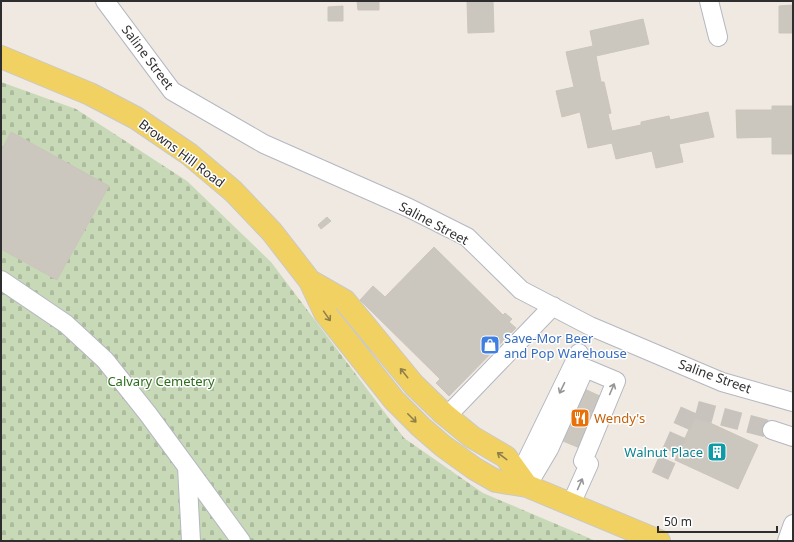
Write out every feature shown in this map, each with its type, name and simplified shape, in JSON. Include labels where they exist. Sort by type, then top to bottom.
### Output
[{"type":"main road","name":"Browns Hill Road","points":[[1,57],[90,94],[136,118],[189,154],[233,191],[272,232],[310,281],[325,313],[394,400],[421,427],[443,446],[468,464],[496,481],[527,486],[659,541]]},
{"type":"main road","name":"Browns Hill Road","points":[[310,281],[345,301],[414,385],[472,437],[506,457],[527,486]]},
{"type":"street","name":"Saline Street","points":[[105,1],[172,91],[264,144],[409,208],[467,237],[521,290],[590,326],[722,382],[793,402]]},
{"type":"street","points":[[709,1],[718,37]]},
{"type":"street","points":[[1,280],[66,324],[105,360],[148,414],[241,541]]},
{"type":"street","points":[[447,416],[552,306]]},
{"type":"street","points":[[541,448],[579,353]]},
{"type":"street","points":[[527,486],[526,462],[541,448],[585,368],[616,381],[571,504]]},
{"type":"street","points":[[772,430],[793,437]]},
{"type":"street","points":[[187,467],[191,541]]},
{"type":"street","points":[[787,541],[793,524]]},
{"type":"green space","name":"Calvary Cemetery","points":[[1,82],[76,109],[187,181],[271,262],[404,438],[483,493],[596,541],[1,541]]},
{"type":"building","points":[[357,1],[379,1],[379,10],[358,10]]},
{"type":"building","points":[[467,1],[493,1],[494,32],[468,33]]},
{"type":"building","points":[[793,5],[793,33],[779,33],[779,6]]},
{"type":"building","points":[[343,6],[343,21],[328,21],[328,7]]},
{"type":"building","points":[[643,19],[649,44],[596,56],[601,82],[604,82],[611,113],[608,114],[612,131],[641,125],[641,122],[669,116],[670,120],[708,112],[714,137],[679,144],[683,162],[656,168],[652,151],[616,159],[612,143],[588,148],[580,112],[562,117],[556,91],[574,87],[566,52],[593,46],[590,31]]},
{"type":"building","points":[[772,106],[793,106],[793,154],[772,154],[772,137],[737,138],[736,110],[772,110]]},
{"type":"building","points":[[11,132],[109,186],[57,280],[1,249],[1,151]]},
{"type":"building","points":[[327,217],[331,221],[321,229],[318,225]]},
{"type":"building","points":[[434,247],[503,315],[505,313],[512,319],[509,322],[516,328],[449,396],[436,383],[440,379],[360,300],[373,286],[385,297]]},
{"type":"building","name":"Wendy's","points":[[580,387],[602,397],[580,448],[558,439]]},
{"type":"building","name":"Walnut Place","points":[[695,416],[758,445],[738,489],[675,460]]},
{"type":"tunnel","points":[[660,476],[690,408],[772,430]]},
{"type":"place","name":"Save-Mor Beer and Pop Warehouse","points":[[490,345]]},
{"type":"place","name":"Wendy's","points":[[580,418]]},
{"type":"place","name":"Walnut Place","points":[[717,452]]}]
